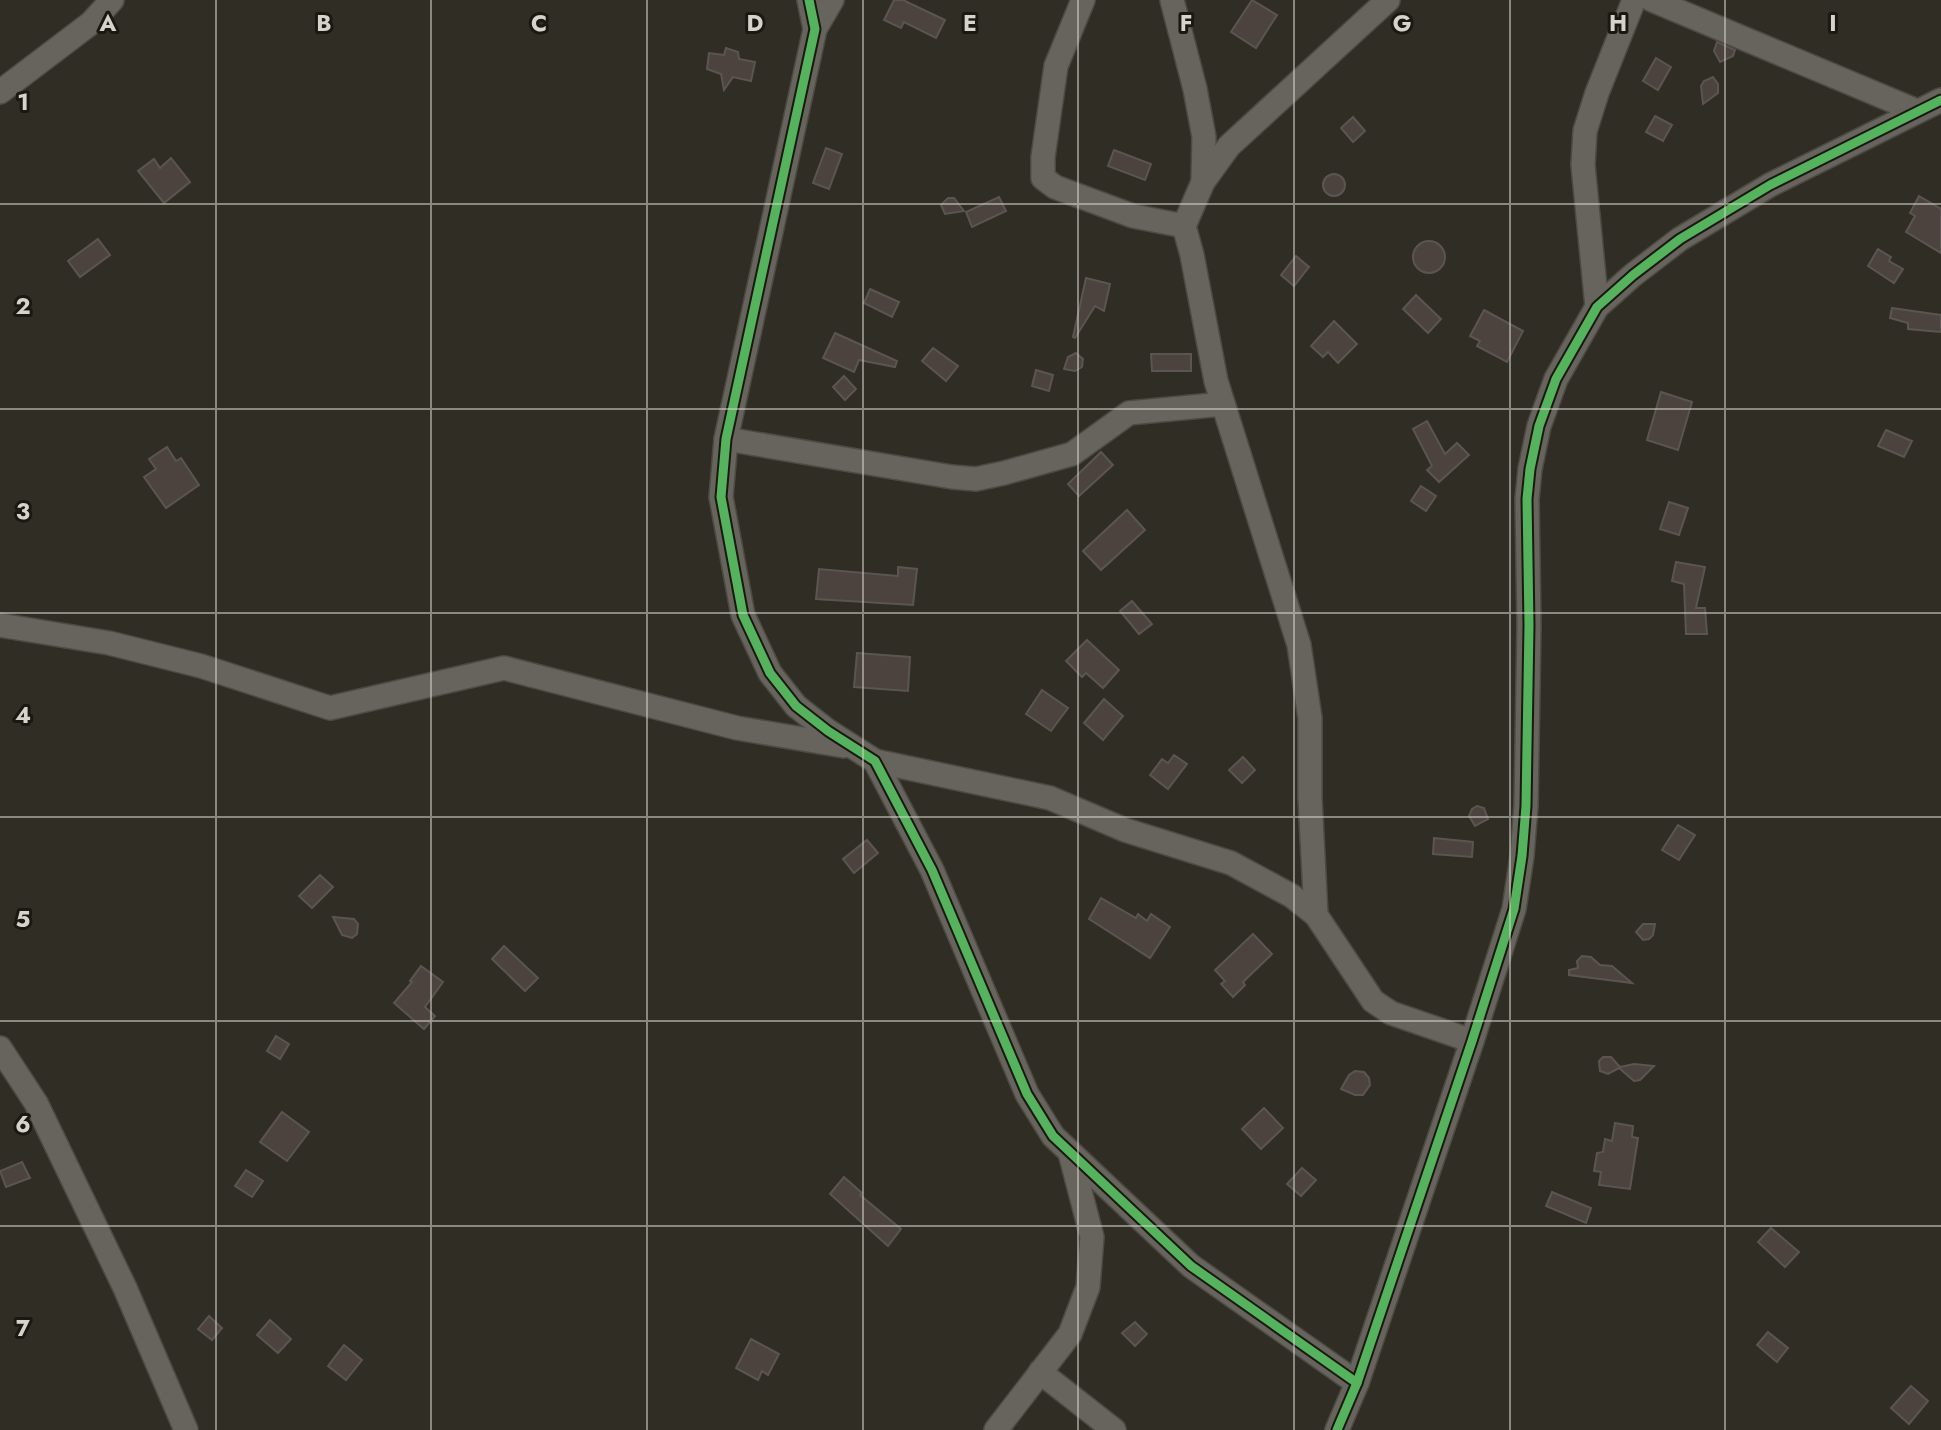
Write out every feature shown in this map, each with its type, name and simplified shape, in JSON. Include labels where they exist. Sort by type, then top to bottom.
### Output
[{"type":"street","points":[[0,92],[91,23],[112,0]]},
{"type":"street","points":[[809,0],[815,29]]},
{"type":"street","points":[[832,0],[815,29],[726,439],[721,497],[743,615],[770,673],[796,706],[875,761],[1050,798],[1125,830],[1231,863],[1292,896],[1316,915],[1373,1001],[1391,1013],[1472,1041]]},
{"type":"street","points":[[1083,0],[1056,66],[1043,157],[1043,178],[1055,187],[1133,216],[1184,226]]},
{"type":"street","points":[[1172,0],[1195,89],[1204,137],[1203,182]]},
{"type":"street","points":[[1316,915],[1310,798],[1310,718],[1299,645],[1223,404],[1184,226],[1203,182],[1229,146],[1388,0]]},
{"type":"street","points":[[1597,307],[1583,166],[1585,131],[1634,0]]},
{"type":"street","points":[[1652,0],[1917,111]]},
{"type":"street","points":[[1337,1430],[1357,1383],[1514,909],[1527,807],[1527,499],[1539,426],[1556,379],[1597,307],[1633,275],[1680,240],[1770,185],[1941,100]]},
{"type":"street","points":[[726,439],[976,479],[1072,454],[1129,414],[1223,404]]},
{"type":"street","points":[[0,625],[109,643],[201,666],[330,708],[504,668],[737,728],[854,748]]},
{"type":"street","points":[[875,761],[932,870],[1027,1094],[1053,1136],[1191,1266],[1357,1383]]},
{"type":"street","points":[[0,1048],[37,1103],[125,1288],[186,1430]]},
{"type":"street","points":[[996,1430],[1070,1334],[1088,1287],[1092,1237],[1069,1151]]},
{"type":"street","points":[[1040,1373],[1114,1430]]},
{"type":"building","points":[[894,0],[903,0],[945,20],[936,38],[904,22],[901,28],[884,20]]},
{"type":"building","points":[[1252,0],[1277,15],[1256,48],[1231,32]]},
{"type":"building","points":[[1717,42],[1735,50],[1733,56],[1720,62],[1714,51]]},
{"type":"building","points":[[726,48],[738,52],[739,59],[755,62],[751,81],[733,77],[724,90],[721,74],[707,69],[709,53],[724,55]]},
{"type":"building","points":[[1656,58],[1671,67],[1658,90],[1643,81]]},
{"type":"building","points":[[1713,77],[1718,84],[1718,93],[1703,104],[1701,86],[1704,81]]},
{"type":"building","points":[[1655,116],[1672,125],[1663,141],[1646,132]]},
{"type":"building","points":[[1353,117],[1365,131],[1353,142],[1341,128]]},
{"type":"building","points":[[826,148],[842,154],[829,189],[813,183]]},
{"type":"building","points":[[1114,150],[1151,164],[1145,180],[1108,166]]},
{"type":"building","points":[[171,158],[190,182],[164,203],[138,171],[154,159],[160,168]]},
{"type":"building","points":[[1334,174],[1342,177],[1345,185],[1342,193],[1334,196],[1326,193],[1323,185],[1326,177]]},
{"type":"building","points":[[1919,196],[1941,209],[1941,253],[1906,232],[1915,216],[1910,213]]},
{"type":"building","points":[[999,197],[1006,211],[972,227],[966,212]]},
{"type":"building","points":[[948,198],[954,198],[964,211],[945,214],[941,205]]},
{"type":"building","points":[[98,239],[110,255],[80,277],[68,261]]},
{"type":"building","points":[[1429,241],[1440,246],[1445,257],[1440,268],[1429,273],[1418,268],[1413,257],[1418,246]]},
{"type":"building","points":[[1878,249],[1891,257],[1889,261],[1903,269],[1894,283],[1868,266]]},
{"type":"building","points":[[1296,256],[1309,267],[1294,286],[1281,275]]},
{"type":"building","points":[[1086,278],[1110,284],[1104,311],[1095,306],[1075,338],[1073,337]]},
{"type":"building","points":[[870,289],[899,302],[892,317],[864,303]]},
{"type":"building","points":[[1416,295],[1441,319],[1428,333],[1403,309]]},
{"type":"building","points":[[1892,308],[1941,315],[1941,332],[1908,329],[1908,323],[1890,318]]},
{"type":"building","points":[[1484,310],[1523,331],[1507,362],[1477,346],[1480,341],[1470,336]]},
{"type":"building","points":[[1334,321],[1357,344],[1338,363],[1328,352],[1323,357],[1311,346]]},
{"type":"building","points":[[835,333],[897,361],[895,367],[859,360],[854,372],[823,358]]},
{"type":"building","points":[[933,348],[958,366],[946,381],[922,361]]},
{"type":"building","points":[[1076,353],[1083,359],[1082,367],[1075,371],[1064,369],[1068,357]]},
{"type":"building","points":[[1151,354],[1191,354],[1191,371],[1152,371]]},
{"type":"building","points":[[1036,370],[1053,375],[1049,391],[1032,386]]},
{"type":"building","points":[[844,376],[856,389],[845,400],[833,387]]},
{"type":"building","points":[[1661,392],[1692,402],[1678,450],[1647,440]]},
{"type":"building","points":[[1427,421],[1445,454],[1457,443],[1469,455],[1439,482],[1427,470],[1432,466],[1413,429]]},
{"type":"building","points":[[1886,430],[1912,441],[1904,457],[1878,446]]},
{"type":"building","points":[[167,447],[176,461],[181,458],[199,485],[166,508],[144,477],[156,469],[149,459]]},
{"type":"building","points":[[1101,452],[1113,465],[1079,496],[1068,484]]},
{"type":"building","points":[[1421,486],[1436,496],[1426,511],[1411,501]]},
{"type":"building","points":[[1669,502],[1688,508],[1679,535],[1660,529]]},
{"type":"building","points":[[1127,510],[1145,530],[1101,570],[1083,551]]},
{"type":"building","points":[[1676,562],[1705,567],[1696,608],[1705,608],[1707,634],[1686,634],[1684,584],[1672,581]]},
{"type":"building","points":[[898,567],[917,569],[913,605],[816,599],[819,569],[898,576]]},
{"type":"building","points":[[1132,601],[1152,624],[1139,634],[1120,611]]},
{"type":"building","points":[[1087,640],[1119,670],[1103,688],[1086,673],[1082,677],[1066,661]]},
{"type":"building","points":[[857,653],[910,657],[908,691],[854,687]]},
{"type":"building","points":[[1042,690],[1068,708],[1051,731],[1026,714]]},
{"type":"building","points":[[1104,699],[1123,716],[1103,740],[1084,723]]},
{"type":"building","points":[[1174,755],[1187,764],[1168,789],[1150,775],[1162,759],[1168,763]]},
{"type":"building","points":[[1243,757],[1255,770],[1242,783],[1229,770]]},
{"type":"building","points":[[1477,806],[1484,808],[1488,819],[1475,826],[1469,816]]},
{"type":"building","points":[[1678,825],[1695,835],[1679,860],[1662,850]]},
{"type":"building","points":[[1434,838],[1473,842],[1472,857],[1433,854]]},
{"type":"building","points":[[867,840],[878,853],[854,873],[843,859]]},
{"type":"building","points":[[320,875],[333,887],[312,908],[299,896]]},
{"type":"building","points":[[1101,898],[1136,918],[1138,914],[1147,921],[1151,914],[1170,927],[1150,958],[1089,919]]},
{"type":"building","points":[[333,917],[354,919],[358,924],[357,934],[352,938],[342,935]]},
{"type":"building","points":[[1643,924],[1655,924],[1653,935],[1649,939],[1643,940],[1636,932]]},
{"type":"building","points":[[1253,934],[1272,954],[1243,982],[1245,985],[1233,997],[1221,984],[1225,981],[1215,970]]},
{"type":"building","points":[[504,946],[538,978],[525,991],[492,959]]},
{"type":"building","points":[[1582,956],[1591,957],[1600,965],[1612,966],[1632,983],[1569,975],[1569,970],[1578,968],[1577,961]]},
{"type":"building","points":[[421,966],[443,982],[425,1007],[435,1016],[424,1029],[394,1003],[412,982],[410,981]]},
{"type":"building","points":[[276,1036],[289,1044],[280,1059],[267,1051]]},
{"type":"building","points":[[1603,1057],[1611,1057],[1620,1067],[1634,1064],[1654,1066],[1640,1080],[1634,1081],[1619,1068],[1608,1074],[1600,1071],[1599,1061]]},
{"type":"building","points":[[1355,1071],[1364,1072],[1369,1078],[1370,1085],[1363,1095],[1355,1095],[1341,1089],[1349,1075]]},
{"type":"building","points":[[1264,1108],[1283,1128],[1261,1149],[1242,1129]]},
{"type":"building","points":[[282,1112],[309,1132],[287,1161],[260,1142]]},
{"type":"building","points":[[1615,1123],[1633,1126],[1632,1137],[1638,1138],[1630,1189],[1599,1185],[1601,1172],[1594,1171],[1597,1153],[1603,1152],[1605,1139],[1612,1141]]},
{"type":"building","points":[[22,1162],[30,1178],[6,1187],[0,1171]]},
{"type":"building","points":[[1302,1168],[1316,1180],[1301,1196],[1287,1184]]},
{"type":"building","points":[[246,1170],[263,1181],[252,1197],[235,1186]]},
{"type":"building","points":[[844,1177],[862,1193],[860,1195],[901,1229],[888,1246],[830,1194]]},
{"type":"building","points":[[1552,1192],[1591,1208],[1586,1223],[1546,1206]]},
{"type":"building","points":[[1771,1228],[1799,1252],[1785,1267],[1758,1242]]},
{"type":"building","points":[[209,1316],[222,1328],[212,1340],[198,1329]]},
{"type":"building","points":[[270,1320],[291,1339],[278,1353],[257,1335]]},
{"type":"building","points":[[1135,1322],[1147,1334],[1135,1346],[1122,1333]]},
{"type":"building","points":[[1768,1332],[1788,1348],[1777,1362],[1757,1345]]},
{"type":"building","points":[[751,1339],[779,1354],[768,1375],[762,1371],[758,1380],[736,1368]]},
{"type":"building","points":[[344,1345],[362,1360],[346,1380],[328,1366]]},
{"type":"building","points":[[1911,1386],[1928,1401],[1909,1424],[1891,1408]]},
{"type":"cycle path","points":[[809,0],[815,29],[726,439],[721,497],[743,615],[770,673],[796,706],[828,731],[875,761],[932,870],[1027,1094],[1053,1136],[1191,1266],[1357,1383]]},
{"type":"cycle path","points":[[1337,1430],[1357,1383],[1514,909],[1526,806],[1529,625],[1527,499],[1539,426],[1556,379],[1597,307],[1680,239],[1770,185],[1941,100]]}]
